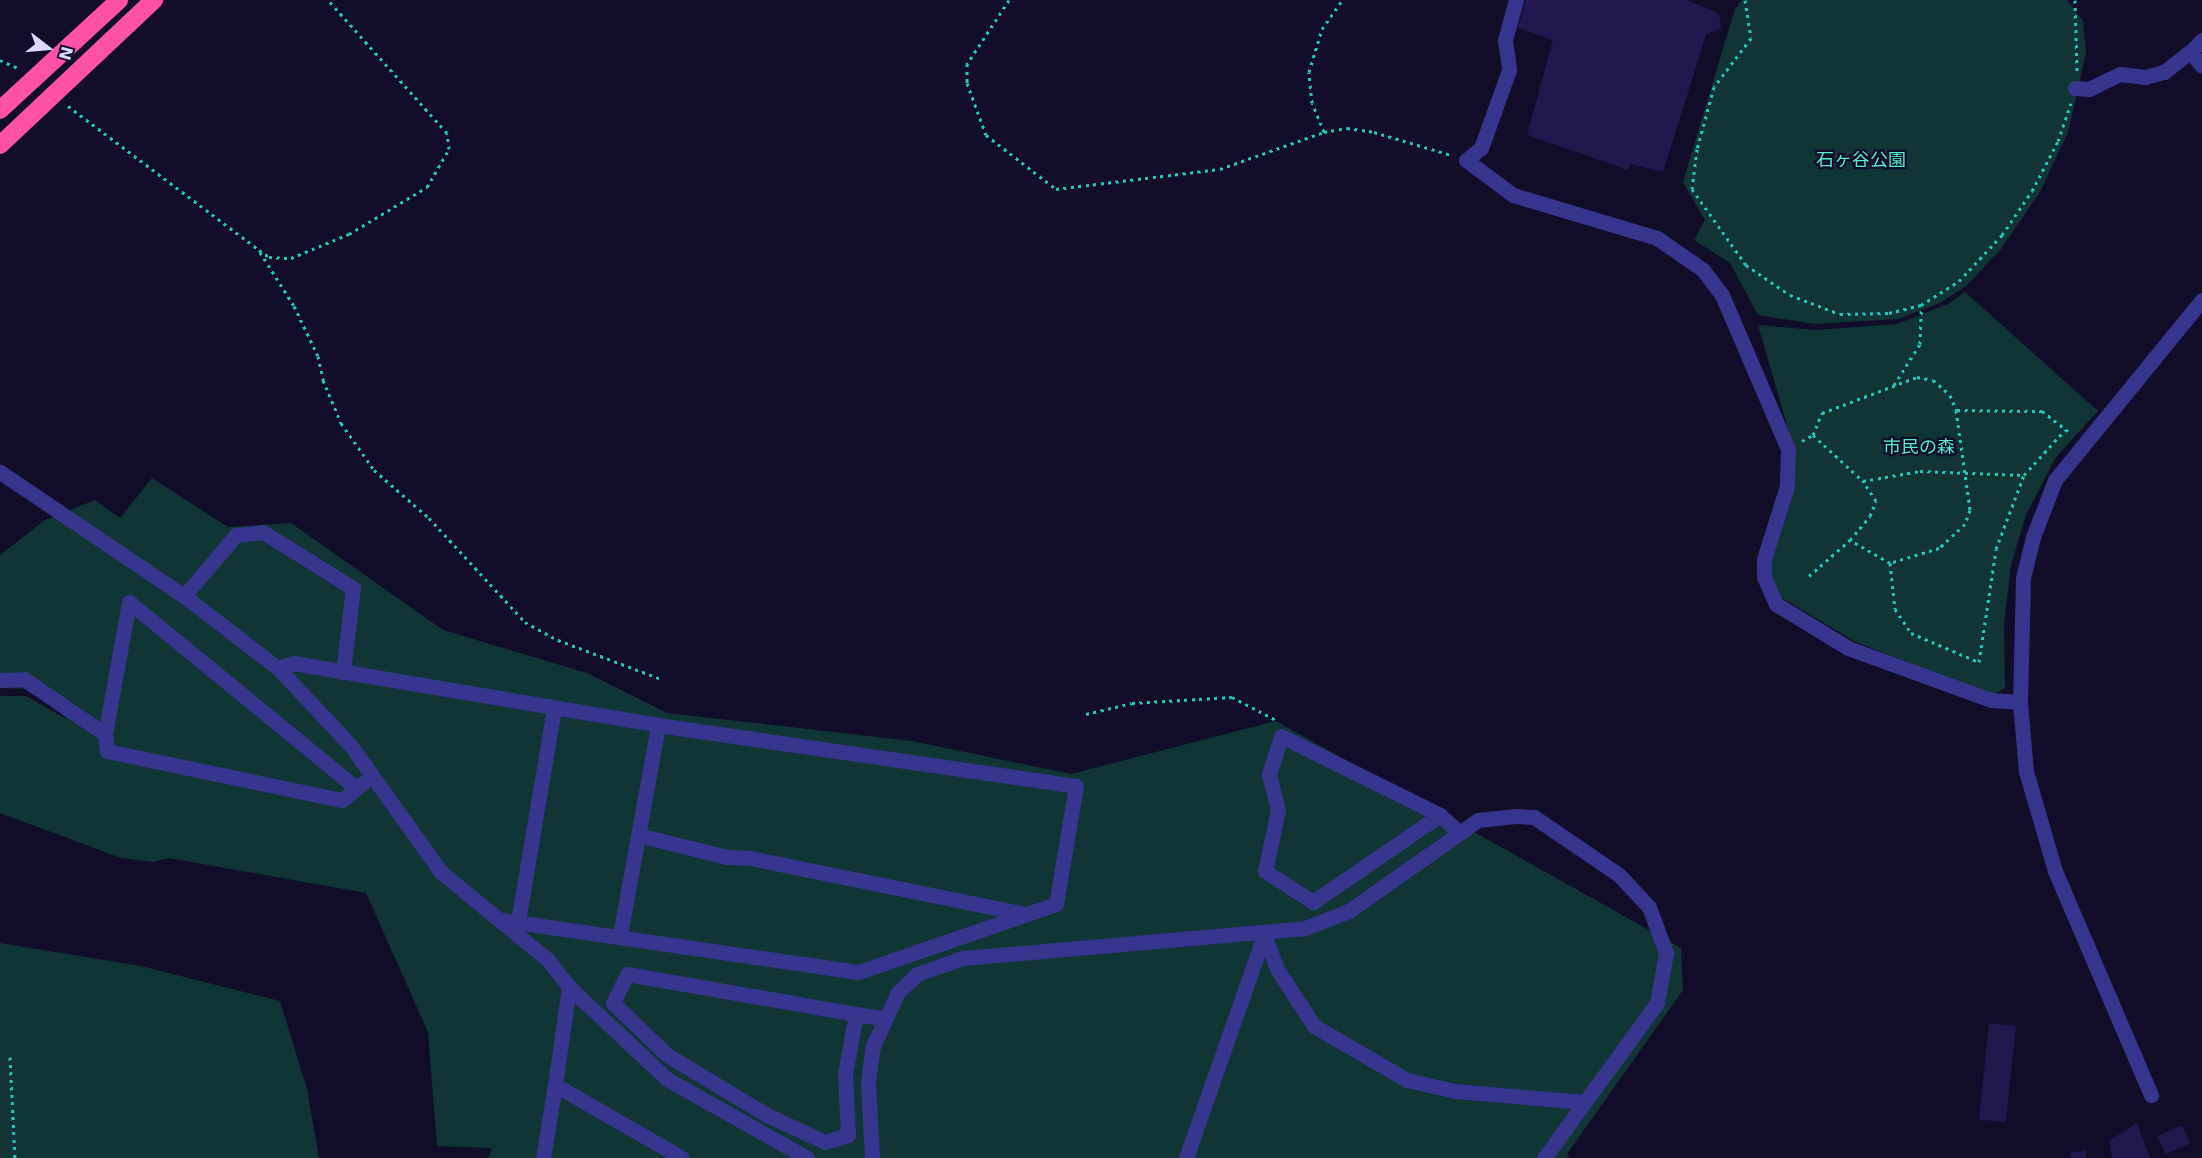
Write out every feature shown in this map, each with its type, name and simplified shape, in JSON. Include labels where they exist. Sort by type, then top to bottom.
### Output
[{"type":"highway","points":[[0,110],[119,0]]},
{"type":"highway","points":[[0,145],[154,0]]},
{"type":"street","points":[[1516,0],[1505,40],[1509,70],[1480,148],[1466,160],[1513,195],[1657,238],[1703,270],[1722,295],[1788,449],[1787,486],[1764,560],[1764,577],[1776,604],[1848,648],[1991,700],[2020,702]]},
{"type":"street","points":[[2075,88],[2089,89],[2120,74],[2145,77],[2164,72],[2202,40]]},
{"type":"street","points":[[2190,52],[2202,66]]},
{"type":"street","points":[[2151,1095],[2055,871],[2026,771],[2020,702],[2023,578],[2033,537],[2055,480],[2202,300]]},
{"type":"street","points":[[0,472],[184,596],[278,668],[351,746],[441,872],[500,920],[517,928],[548,960],[569,987],[667,1079],[807,1158]]},
{"type":"street","points":[[184,596],[236,535],[263,532],[353,588],[343,672]]},
{"type":"street","points":[[356,788],[129,602],[105,734],[107,751],[342,800],[372,776]]},
{"type":"street","points":[[278,668],[293,663],[658,725],[1076,786],[1056,904],[858,972],[620,935],[517,928]]},
{"type":"street","points":[[0,680],[24,679],[105,734]]},
{"type":"street","points":[[517,928],[554,708]]},
{"type":"street","points":[[620,935],[658,725]]},
{"type":"street","points":[[1440,815],[1313,902],[1265,871],[1278,810],[1269,774],[1281,736],[1440,815],[1460,832]]},
{"type":"street","points":[[872,1158],[868,1081],[873,1046],[882,1018],[898,992],[917,974],[963,958],[1264,935],[1305,928],[1349,911],[1478,820],[1534,817],[1620,875],[1649,908],[1666,953],[1657,1003],[1544,1158]]},
{"type":"street","points":[[638,835],[727,856],[750,858],[1026,914]]},
{"type":"street","points":[[1264,935],[1277,969],[1314,1026],[1407,1080],[1455,1090],[1584,1102]]},
{"type":"street","points":[[1186,1158],[1264,935]]},
{"type":"street","points":[[856,1014],[845,1074],[848,1135],[825,1142],[767,1115],[667,1055],[613,1003],[627,974],[882,1018]]},
{"type":"street","points":[[543,1158],[569,987]]},
{"type":"street","points":[[555,1085],[676,1156]]},
{"type":"path","points":[[61,100],[269,257],[291,258],[349,234],[427,186],[449,148],[447,133],[328,0]]},
{"type":"path","points":[[1009,0],[967,64],[967,83],[986,135],[1056,189],[1220,169],[1324,132],[1347,128],[1374,132],[1466,160]]},
{"type":"path","points":[[1324,132],[1312,104],[1309,72],[1322,30],[1342,0]]},
{"type":"path","points":[[1744,0],[1751,38],[1714,87],[1697,149],[1692,189],[1703,210],[1746,265],[1790,296],[1840,314],[1888,313],[1921,305],[1959,281],[2002,235],[2032,191],[2058,141],[2075,88],[2079,60],[2075,0]]},
{"type":"path","points":[[0,60],[29,75]]},
{"type":"path","points":[[259,250],[294,306],[318,356],[323,380],[341,423],[374,470],[429,518],[525,622],[558,640],[661,679]]},
{"type":"path","points":[[1893,386],[1920,344],[1921,305]]},
{"type":"path","points":[[1788,449],[1813,435],[1822,414],[1917,377],[1933,380],[1950,395],[1956,410],[1970,510],[1965,524],[1939,548],[1890,563],[1850,540]]},
{"type":"path","points":[[1956,410],[2043,411],[2084,445]]},
{"type":"path","points":[[1890,563],[1895,609],[1911,633],[1979,662],[1996,549],[2024,476],[2065,430]]},
{"type":"path","points":[[1809,576],[1850,540],[1870,516],[1876,501],[1863,481],[1813,435]]},
{"type":"path","points":[[1863,481],[1920,471],[1965,471],[2024,476]]},
{"type":"path","points":[[1086,714],[1132,703],[1232,697],[1280,722],[1281,736]]},
{"type":"path","points":[[10,1057],[15,1158]]},
{"type":"green space","name":"石ヶ谷公園","points":[[1742,0],[2067,0],[2083,21],[2086,53],[2068,132],[2040,192],[2001,249],[1966,286],[1940,303],[1898,319],[1815,324],[1758,315],[1730,263],[1694,240],[1705,220],[1683,182],[1735,9]]},
{"type":"green space","name":"市民の森","points":[[1965,292],[2098,411],[2056,457],[2026,515],[2011,565],[2004,624],[2005,688],[1992,695],[1856,642],[1777,595],[1770,571],[1791,439],[1758,325],[1815,330],[1897,324],[1948,304]]},
{"type":"green space","points":[[152,478],[228,527],[291,523],[443,630],[587,673],[667,713],[912,741],[1071,774],[1276,721],[1681,948],[1683,990],[1567,1154],[1569,1158],[488,1158],[492,1148],[437,1146],[428,1032],[366,893],[169,858],[153,862],[121,858],[0,813],[0,696],[26,696],[68,720],[33,689],[0,688],[0,555],[45,520],[95,500],[120,518]]},
{"type":"green space","points":[[0,943],[141,966],[280,1001],[307,1089],[319,1158],[0,1158]]},
{"type":"building","points":[[1526,0],[1687,0],[1719,14],[1721,28],[1706,35],[1663,172],[1630,164],[1628,170],[1527,135],[1553,40],[1518,28]]},
{"type":"building","points":[[1989,1023],[2016,1026],[2006,1122],[1979,1119]]},
{"type":"building","points":[[2137,1123],[2150,1158],[2112,1158],[2109,1141]]},
{"type":"building","points":[[2182,1125],[2190,1143],[2165,1154],[2157,1136]]},
{"type":"building","points":[[2086,1150],[2086,1158],[2071,1158],[2070,1153]]}]
